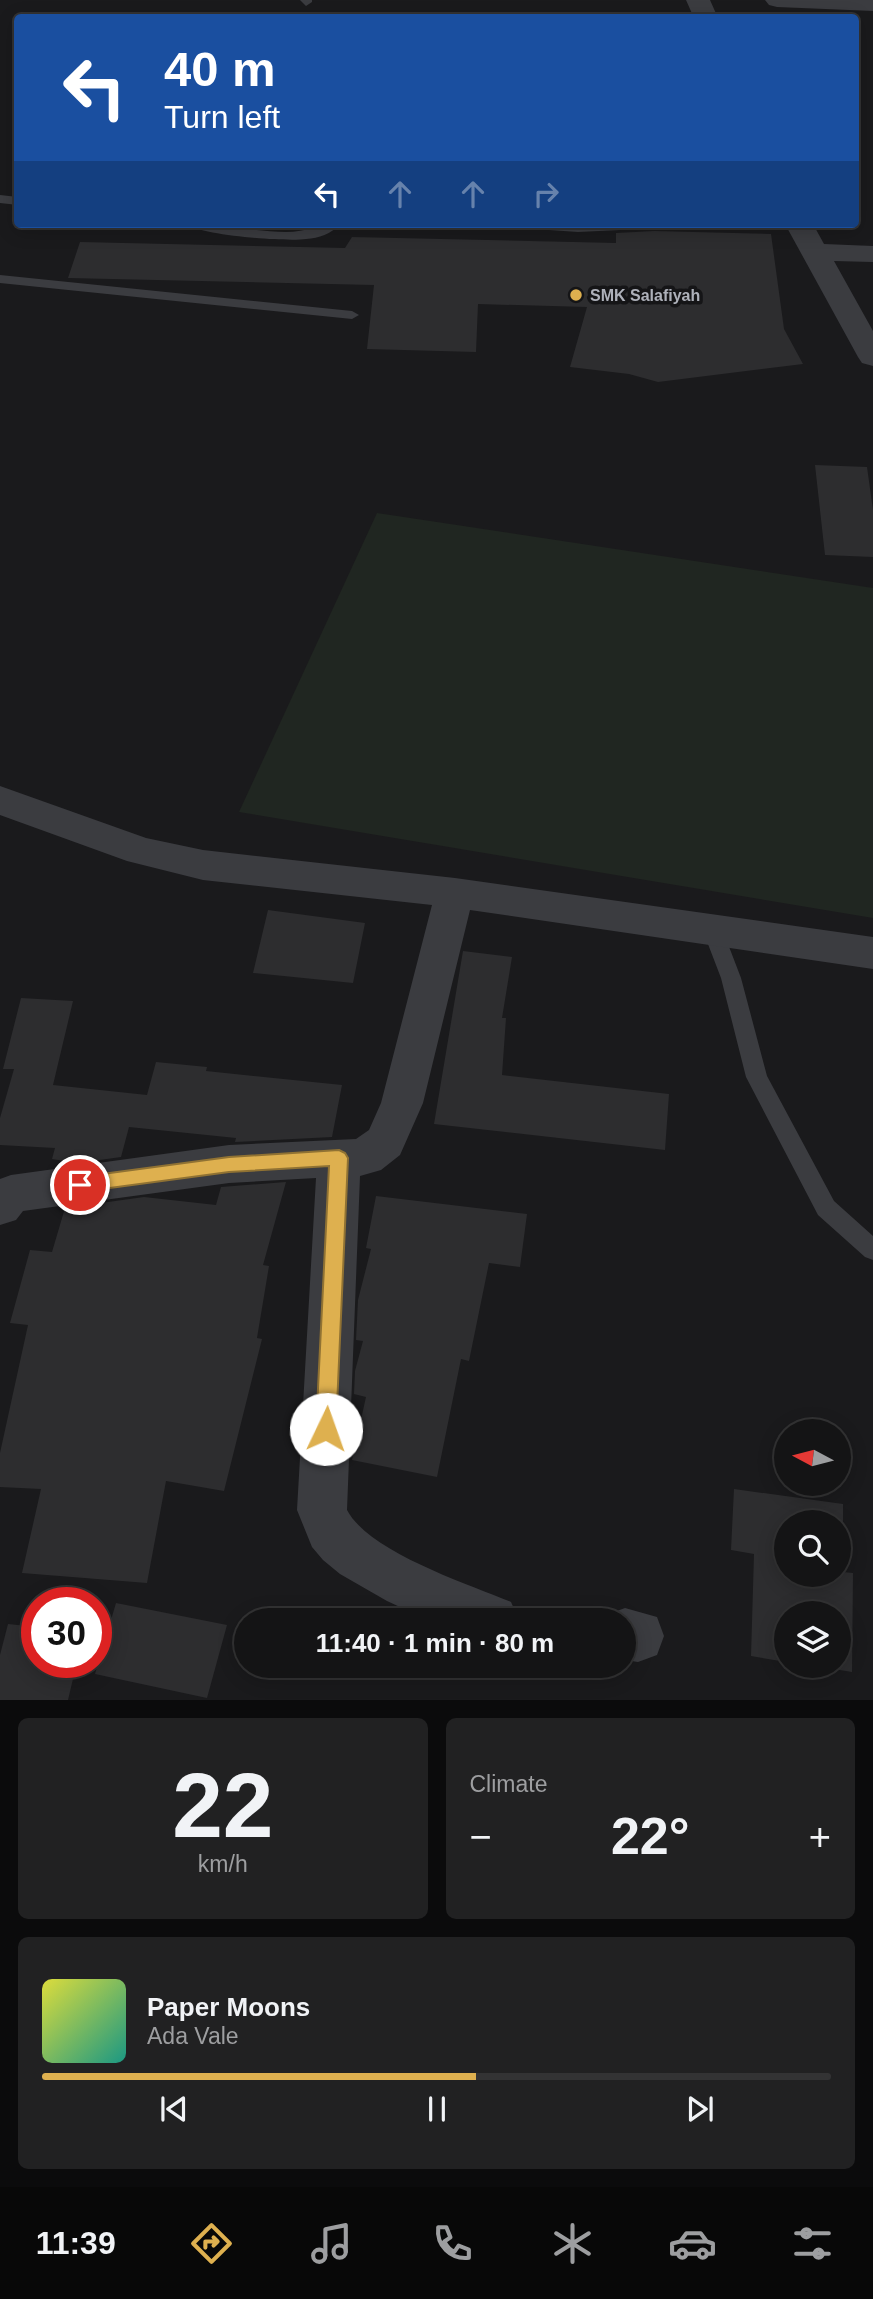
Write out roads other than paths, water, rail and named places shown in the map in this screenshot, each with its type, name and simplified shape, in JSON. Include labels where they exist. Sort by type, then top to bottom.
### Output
[{"type":"street","points":[[777,0],[873,4]]},
{"type":"street","points":[[801,228],[873,357]]},
{"type":"street","points":[[816,252],[873,254]]},
{"type":"street","points":[[0,800],[141,851],[203,865],[455,893],[873,953]]},
{"type":"street","points":[[0,1206],[11,1194],[229,1164],[365,1157],[376,1151],[385,1142],[402,1104],[455,893]]},
{"type":"street","points":[[339,1158],[322,1510],[331,1531],[347,1548],[439,1601],[459,1608]]},
{"type":"lane","points":[[227,228],[296,236],[324,233],[329,228]]},
{"type":"lane","points":[[0,279],[352,315]]},
{"type":"lane","points":[[713,932],[731,978],[757,1077],[826,1208],[873,1250]]},
{"type":"place","name":"SMK Salafiyah","points":[[576,295]]}]
